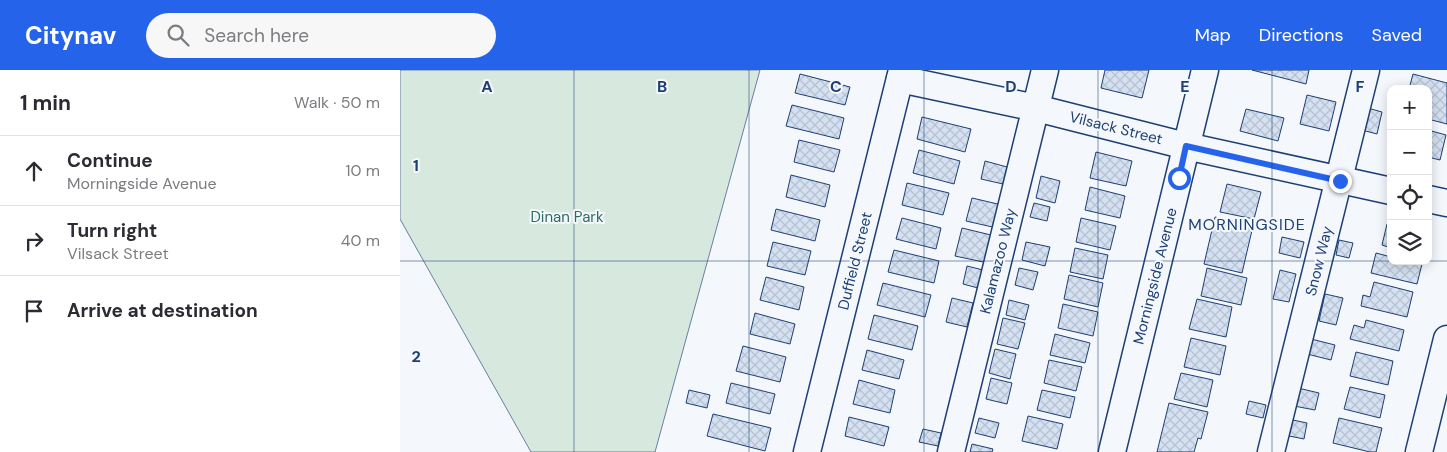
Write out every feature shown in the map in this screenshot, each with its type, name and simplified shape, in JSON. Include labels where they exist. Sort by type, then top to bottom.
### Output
[{"type":"street","name":"Kalamazoo Way","points":[[951,452],[1045,70]]},
{"type":"street","name":"Morningside Avenue","points":[[1112,452],[1205,70]]},
{"type":"street","name":"Snow Way","points":[[1271,452],[1340,181],[1366,70]]},
{"type":"street","name":"Vilsack Street","points":[[901,75],[1186,146],[1387,191]]},
{"type":"street","name":"Duffield Street","points":[[807,452],[901,75]]},
{"type":"street","points":[[1432,200],[1447,203]]},
{"type":"street","points":[[1419,452],[1447,339]]},
{"type":"green space","name":"Dinan Park","points":[[400,70],[760,70],[655,452],[531,452],[400,219]]},
{"type":"building","points":[[1105,70],[1149,70],[1142,98],[1101,88]]},
{"type":"building","points":[[1252,70],[1309,70],[1306,84]]},
{"type":"building","points":[[800,74],[850,87],[845,105],[795,93]]},
{"type":"building","points":[[1413,74],[1447,83],[1447,124],[1432,120],[1432,85],[1410,85]]},
{"type":"building","points":[[1307,95],[1336,102],[1329,131],[1300,124]]},
{"type":"building","points":[[792,105],[844,118],[839,139],[786,126]]},
{"type":"building","points":[[1364,107],[1382,112],[1377,134],[1358,129]]},
{"type":"building","points":[[1246,109],[1284,118],[1278,141],[1240,131]]},
{"type":"building","points":[[922,117],[971,129],[965,152],[917,139]]},
{"type":"building","points":[[1432,131],[1446,135],[1440,160],[1432,158]]},
{"type":"building","points":[[799,140],[840,150],[834,172],[794,162]]},
{"type":"building","points":[[919,150],[960,161],[954,184],[913,173]]},
{"type":"building","points":[[1096,152],[1132,161],[1126,186],[1090,178]]},
{"type":"building","points":[[985,161],[1007,167],[1003,184],[981,179]]},
{"type":"building","points":[[791,175],[830,185],[825,207],[786,197]]},
{"type":"building","points":[[1041,176],[1060,181],[1055,203],[1036,198]]},
{"type":"building","points":[[907,183],[949,193],[943,215],[902,205]]},
{"type":"building","points":[[1227,184],[1261,192],[1254,219],[1220,212]]},
{"type":"building","points":[[1090,187],[1125,196],[1120,218],[1085,210]]},
{"type":"building","points":[[972,198],[1002,205],[997,228],[966,221]]},
{"type":"building","points":[[1034,203],[1050,207],[1047,221],[1030,217]]},
{"type":"building","points":[[776,209],[820,220],[815,241],[771,230]]},
{"type":"building","points":[[1215,217],[1253,226],[1242,273],[1204,264]]},
{"type":"building","points":[[902,218],[941,228],[936,249],[896,239]]},
{"type":"building","points":[[1081,218],[1116,226],[1110,250],[1076,242]]},
{"type":"building","points":[[1387,224],[1387,247],[1382,245]]},
{"type":"building","points":[[962,228],[995,236],[988,263],[955,256]]},
{"type":"building","points":[[1282,237],[1304,242],[1300,258],[1279,253]]},
{"type":"building","points":[[1339,240],[1353,243],[1349,258],[1336,255]]},
{"type":"building","points":[[773,242],[811,251],[805,275],[767,266]]},
{"type":"building","points":[[1026,242],[1050,247],[1045,266],[1022,260]]},
{"type":"building","points":[[1075,248],[1108,255],[1103,279],[1070,272]]},
{"type":"building","points":[[894,250],[939,261],[934,283],[888,272]]},
{"type":"building","points":[[1376,253],[1387,256],[1387,265],[1422,265],[1417,284],[1371,273]]},
{"type":"building","points":[[967,266],[983,270],[978,288],[963,284]]},
{"type":"building","points":[[1019,268],[1038,272],[1033,290],[1015,285]]},
{"type":"building","points":[[1207,268],[1247,278],[1241,305],[1201,296]]},
{"type":"building","points":[[1280,270],[1296,274],[1289,302],[1273,299]]},
{"type":"building","points":[[1069,275],[1103,283],[1098,307],[1064,299]]},
{"type":"building","points":[[766,277],[804,287],[799,310],[760,300]]},
{"type":"building","points":[[1374,282],[1413,292],[1407,317],[1361,306],[1363,295],[1370,297]]},
{"type":"building","points":[[883,283],[931,295],[925,317],[877,305]]},
{"type":"building","points":[[1325,294],[1343,298],[1336,325],[1319,321]]},
{"type":"building","points":[[952,298],[973,303],[967,327],[946,322]]},
{"type":"building","points":[[1197,299],[1232,307],[1226,337],[1189,329]]},
{"type":"building","points":[[1009,300],[1029,305],[1025,320],[1006,315]]},
{"type":"building","points":[[1063,304],[1098,312],[1093,336],[1058,328]]},
{"type":"building","points":[[755,313],[795,324],[790,344],[750,334]]},
{"type":"building","points":[[874,315],[918,326],[912,350],[868,339]]},
{"type":"building","points":[[1003,318],[1025,323],[1018,349],[997,344]]},
{"type":"building","points":[[1366,320],[1404,330],[1399,351],[1350,339],[1354,325],[1364,328]]},
{"type":"building","points":[[1055,334],[1090,343],[1085,363],[1050,355]]},
{"type":"building","points":[[1191,338],[1226,346],[1220,375],[1184,367]]},
{"type":"building","points":[[1311,339],[1335,345],[1331,360],[1307,354]]},
{"type":"building","points":[[743,346],[786,357],[780,382],[736,371]]},
{"type":"building","points":[[995,349],[1016,354],[1010,379],[989,373]]},
{"type":"building","points":[[867,350],[904,360],[899,379],[862,370]]},
{"type":"building","points":[[1356,352],[1393,361],[1388,385],[1350,376]]},
{"type":"building","points":[[1049,360],[1082,367],[1076,391],[1044,383]]},
{"type":"building","points":[[1181,373],[1213,380],[1207,407],[1174,399]]},
{"type":"building","points":[[991,378],[1012,383],[1007,404],[986,399]]},
{"type":"building","points":[[859,380],[895,390],[890,413],[853,404]]},
{"type":"building","points":[[731,383],[775,394],[770,414],[726,403]]},
{"type":"building","points":[[1350,387],[1385,395],[1380,418],[1344,409]]},
{"type":"building","points":[[1298,388],[1319,393],[1315,410],[1294,406]]},
{"type":"building","points":[[689,390],[710,395],[707,408],[686,403]]},
{"type":"building","points":[[1042,390],[1075,397],[1070,418],[1037,410]]},
{"type":"building","points":[[1249,401],[1266,405],[1263,418],[1246,414]]},
{"type":"building","points":[[1169,403],[1208,412],[1201,439],[1198,438],[1194,452],[1157,452]]},
{"type":"building","points":[[713,414],[771,428],[765,451],[707,436]]},
{"type":"building","points":[[1028,416],[1063,424],[1057,449],[1022,441]]},
{"type":"building","points":[[849,417],[889,427],[884,446],[845,436]]},
{"type":"building","points":[[979,418],[999,423],[995,438],[975,433]]},
{"type":"building","points":[[1339,418],[1382,428],[1376,452],[1333,443]]},
{"type":"building","points":[[1293,420],[1307,423],[1304,439],[1289,436]]},
{"type":"building","points":[[923,429],[941,433],[938,446],[919,442]]},
{"type":"building","points":[[972,444],[993,449],[992,452],[970,452]]},
{"type":"district","name":"MORNINGSIDE","points":[[1247,224]]},
{"type":"route","points":[[1179,178],[1186,146],[1340,181]]}]
